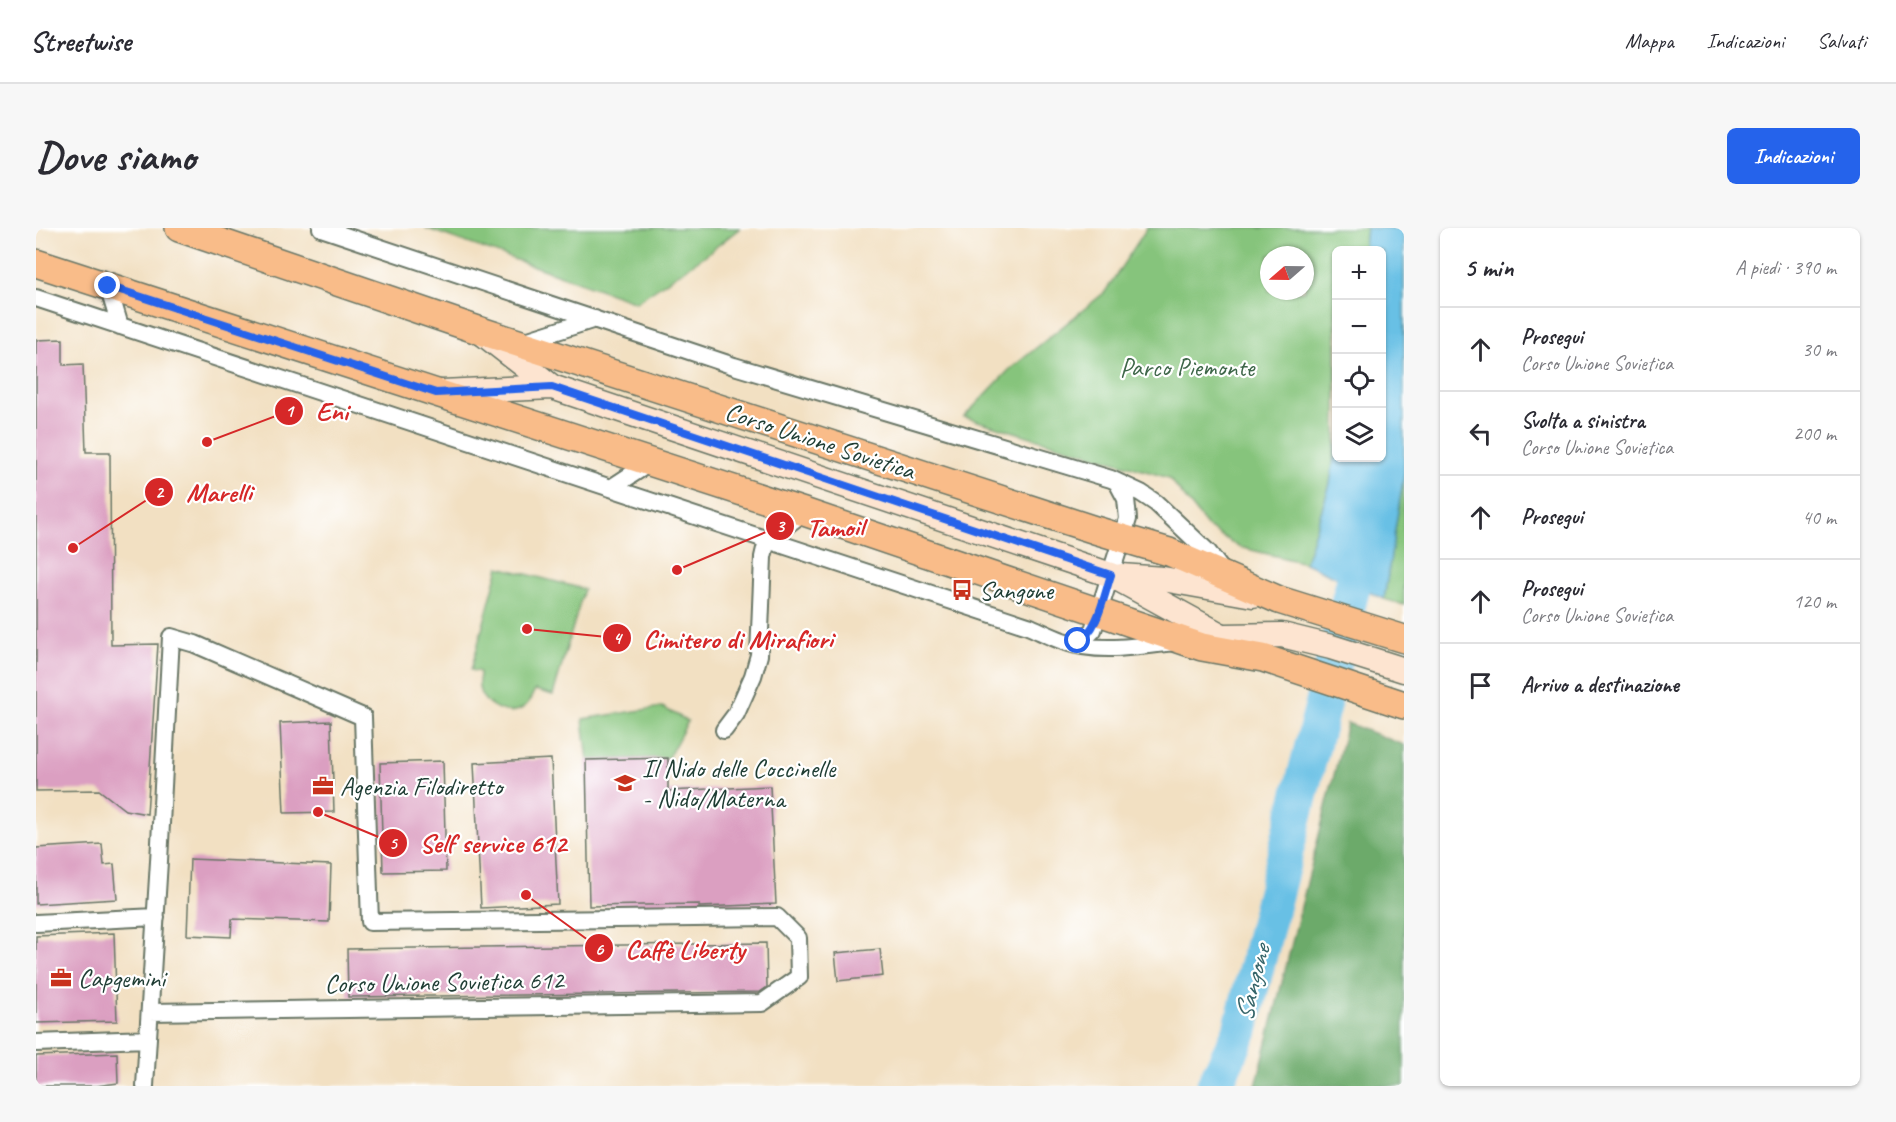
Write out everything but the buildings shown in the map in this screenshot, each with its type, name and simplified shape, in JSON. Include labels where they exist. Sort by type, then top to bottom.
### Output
[{"type":"main road","name":"Corso Unione Sovietica","points":[[179,228],[478,330],[1169,552],[1288,603],[1404,639]]},
{"type":"main road","points":[[36,262],[804,512],[1202,647],[1271,661],[1404,705]]},
{"type":"street","name":"Corso Unione Sovietica","points":[[321,228],[734,366],[1117,482],[1156,503],[1208,552],[1230,579]]},
{"type":"street","points":[[108,286],[120,326]]},
{"type":"street","points":[[36,298],[1028,626],[1071,643],[1100,648],[1117,648],[1184,641]]},
{"type":"street","points":[[518,343],[595,319]]},
{"type":"street","points":[[478,330],[552,387]]},
{"type":"street","points":[[436,393],[552,387]]},
{"type":"street","name":"Corso Unione Sovietica","points":[[552,387],[1111,575]]},
{"type":"street","points":[[611,488],[651,462]]},
{"type":"street","points":[[1071,643],[1085,638],[1093,630],[1128,519],[1123,491],[1117,482]]},
{"type":"street","points":[[724,730],[736,714],[753,676],[759,655],[763,557],[767,540],[804,512]]},
{"type":"street","points":[[1111,575],[1163,579],[1288,603]]},
{"type":"street","points":[[1111,575],[1271,661]]},
{"type":"street","points":[[1223,636],[1282,635],[1404,670]]},
{"type":"street","name":"Corso Unione Sovietica 612","points":[[145,1086],[171,637],[195,644],[363,717],[370,922],[777,918],[798,938],[799,977],[762,1003],[150,1012]]},
{"type":"street","points":[[36,923],[156,917]]},
{"type":"street","points":[[36,1043],[148,1039]]},
{"type":"green space","points":[[425,228],[740,228],[703,257],[636,302]]},
{"type":"green space","name":"Parco Piemonte","points":[[1147,228],[1366,228],[1364,246],[1332,246],[1333,462],[1330,484],[1305,563],[1239,547],[1208,527],[1169,478],[964,417],[1009,370],[1105,292]]},
{"type":"green space","points":[[1404,474],[1404,605],[1384,599]]},
{"type":"green space","points":[[499,567],[584,589],[553,695],[535,690],[530,701],[515,711],[502,710],[489,704],[481,693],[480,672],[471,670]]},
{"type":"green space","points":[[662,707],[688,721],[668,758],[588,760],[583,719]]},
{"type":"green space","points":[[1347,723],[1404,745],[1404,1086],[1256,1086]]},
{"type":"water","points":[[1366,228],[1404,228],[1404,474],[1384,599],[1305,563],[1330,484],[1333,462],[1386,462],[1386,246],[1364,246]]},
{"type":"waterway","name":"Sangone","points":[[1214,1086],[1240,1032],[1365,538]]},
{"type":"place","name":"Eni","points":[[207,442]]},
{"type":"place","name":"Marelli","points":[[73,548]]},
{"type":"place","name":"Tamoil","points":[[677,570]]},
{"type":"place","name":"Sangone","points":[[962,590]]},
{"type":"place","name":"Cimitero di Mirafiori","points":[[527,629]]},
{"type":"place","name":"Il Nido delle Coccinelle - Nido/Materna","points":[[625,783]]},
{"type":"place","name":"Agenzia Filodiretto","points":[[323,786]]},
{"type":"place","name":"Self service 612","points":[[318,812]]},
{"type":"place","name":"Caffè Liberty","points":[[526,895]]},
{"type":"place","name":"Capgemini","points":[[61,978]]},
{"type":"route","points":[[108,286],[436,393],[552,387],[1111,575],[1093,630],[1078,641]]}]
